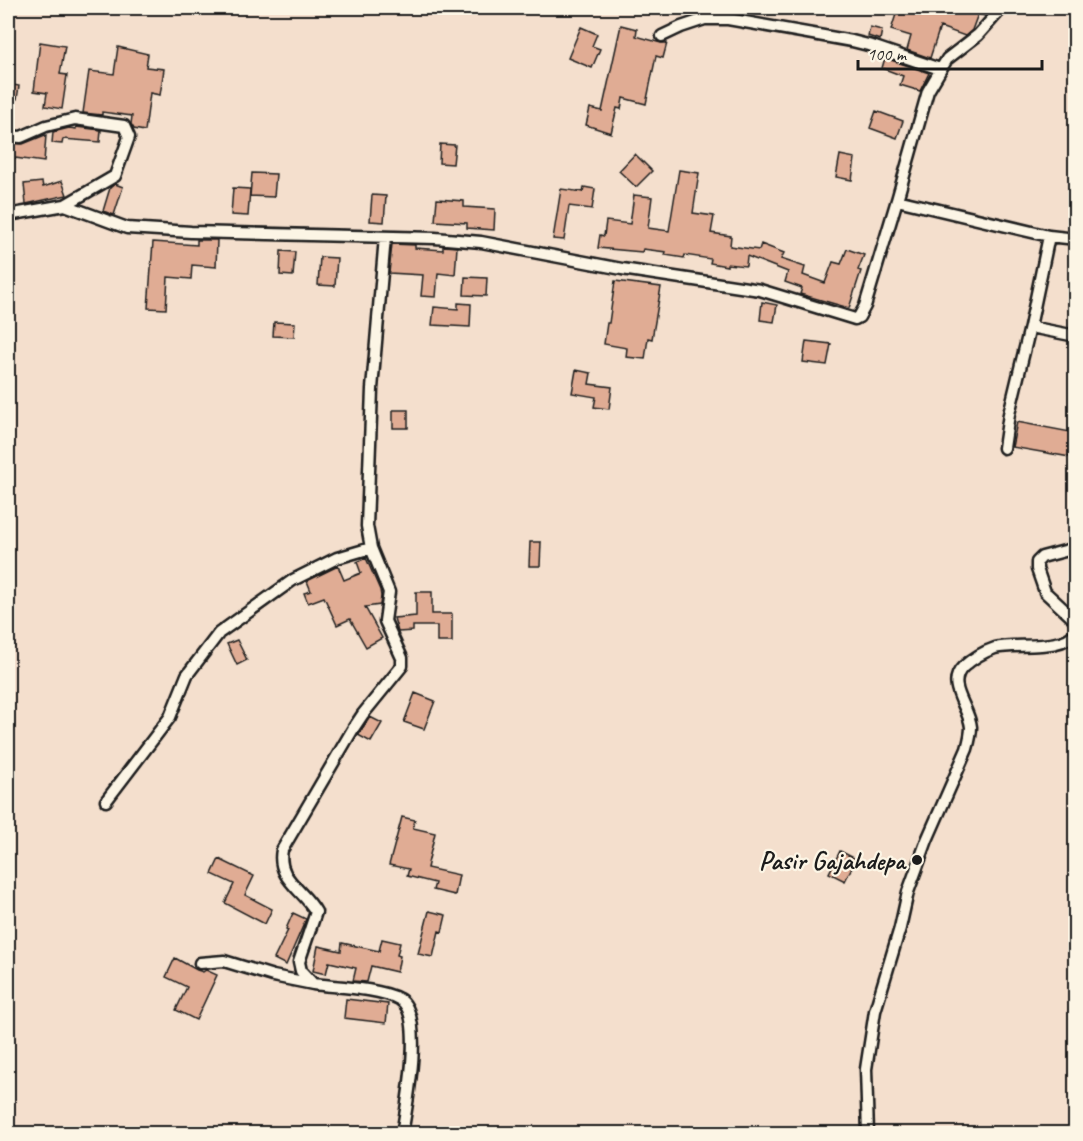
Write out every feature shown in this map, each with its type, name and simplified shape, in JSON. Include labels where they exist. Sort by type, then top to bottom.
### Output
[{"type":"street","points":[[65,205],[127,228],[435,238],[481,242],[622,269],[760,290],[855,319],[860,317],[865,306],[928,91],[947,59],[978,35],[1002,8]]},
{"type":"street","points":[[663,36],[705,19],[728,19],[852,41],[940,69]]},
{"type":"street","points":[[8,136],[21,137],[46,126],[75,119],[124,126],[129,137],[115,176],[65,205],[8,215]]},
{"type":"street","points":[[897,200],[1049,236],[1076,239]]},
{"type":"street","points":[[1004,448],[1009,414],[1049,236]]},
{"type":"street","points":[[313,984],[301,971],[299,962],[316,912],[283,873],[281,855],[353,729],[402,666],[402,658],[385,621],[388,590],[371,548],[367,526],[372,389],[385,237]]},
{"type":"street","points":[[1030,327],[1076,336]]},
{"type":"street","points":[[106,801],[170,717],[187,675],[219,633],[293,580],[337,558],[371,548]]},
{"type":"street","points":[[1076,548],[1042,557],[1037,569],[1045,592],[1076,621]]},
{"type":"street","points":[[868,1134],[866,1069],[874,1011],[900,928],[908,892],[970,738],[971,727],[967,712],[955,685],[957,674],[979,654],[997,648],[1042,645],[1071,638],[1076,632]]},
{"type":"street","points":[[200,963],[224,961],[273,976],[383,993],[401,1000],[405,1005],[414,1037],[402,1134]]},
{"type":"building","points":[[902,8],[992,8],[985,16],[978,14],[972,30],[965,36],[940,27],[930,58],[907,50],[911,36],[891,30],[897,11],[902,12]]},
{"type":"building","points":[[621,25],[637,29],[636,36],[667,43],[663,58],[656,56],[646,104],[623,98],[621,109],[617,108],[611,133],[586,125],[590,108],[602,111]]},
{"type":"building","points":[[581,27],[597,34],[592,46],[600,49],[592,68],[568,58]]},
{"type":"building","points":[[870,27],[882,30],[880,40],[868,36]]},
{"type":"building","points":[[40,42],[65,46],[60,74],[67,75],[62,109],[45,106],[47,93],[34,91]]},
{"type":"building","points":[[118,47],[148,54],[146,67],[164,69],[160,95],[150,93],[145,131],[134,129],[131,124],[132,116],[102,112],[102,115],[83,113],[89,71],[114,74]]},
{"type":"building","points":[[885,58],[929,73],[920,91],[900,85],[903,76],[882,68]]},
{"type":"building","points":[[8,84],[19,86],[17,99],[8,98]]},
{"type":"building","points":[[876,111],[903,121],[897,138],[870,128]]},
{"type":"building","points":[[76,127],[101,130],[100,142],[63,139],[62,144],[52,143],[53,132],[69,128],[76,129]]},
{"type":"building","points":[[46,135],[44,162],[8,157],[8,143],[23,144]]},
{"type":"building","points":[[440,144],[455,145],[453,164],[439,163]]},
{"type":"building","points":[[635,154],[652,171],[636,187],[619,171]]},
{"type":"building","points":[[840,155],[855,158],[852,180],[836,177]]},
{"type":"building","points":[[679,170],[699,173],[693,213],[714,216],[711,233],[731,236],[730,246],[759,250],[761,244],[784,253],[781,259],[805,267],[803,275],[825,283],[833,262],[841,264],[847,249],[864,255],[849,308],[800,294],[802,288],[785,282],[788,272],[747,256],[746,266],[727,264],[727,266],[710,263],[711,259],[665,255],[666,252],[598,248],[600,235],[604,236],[606,221],[630,224],[634,195],[652,197],[648,228],[669,231]]},
{"type":"building","points":[[252,173],[276,174],[274,197],[250,196]]},
{"type":"building","points":[[62,181],[67,195],[26,204],[24,184],[42,182],[43,187]]},
{"type":"building","points":[[115,184],[123,187],[114,215],[103,211],[110,188]]},
{"type":"building","points":[[584,187],[595,189],[592,209],[569,206],[564,240],[553,239],[561,189],[583,192]]},
{"type":"building","points":[[233,188],[250,189],[248,216],[231,215]]},
{"type":"building","points":[[372,195],[386,196],[384,222],[370,221]]},
{"type":"building","points":[[437,199],[464,201],[464,207],[495,209],[494,230],[467,228],[467,223],[435,221]]},
{"type":"building","points":[[197,240],[217,240],[216,267],[192,265],[191,279],[168,277],[166,309],[148,308],[153,242],[197,245]]},
{"type":"building","points":[[392,244],[443,250],[443,246],[457,247],[455,275],[438,273],[436,297],[421,296],[423,275],[389,273]]},
{"type":"building","points":[[281,251],[295,252],[293,276],[280,275]]},
{"type":"building","points":[[320,257],[337,258],[335,286],[318,285]]},
{"type":"building","points":[[465,277],[487,278],[486,296],[464,295]]},
{"type":"building","points":[[615,281],[661,287],[652,339],[648,338],[645,359],[626,357],[627,348],[604,344]]},
{"type":"building","points":[[762,302],[777,305],[774,322],[760,320]]},
{"type":"building","points":[[458,303],[471,304],[470,327],[432,325],[434,307],[458,309]]},
{"type":"building","points":[[274,322],[295,323],[294,337],[273,336]]},
{"type":"building","points":[[806,341],[831,344],[827,365],[803,362]]},
{"type":"building","points":[[576,370],[591,373],[589,384],[612,387],[609,409],[594,407],[596,397],[572,393]]},
{"type":"building","points":[[393,410],[408,410],[408,428],[393,428]]},
{"type":"building","points":[[1017,422],[1076,433],[1076,458],[1012,447]]},
{"type":"building","points":[[530,542],[541,542],[540,566],[529,566]]},
{"type":"building","points":[[366,558],[381,596],[380,605],[365,607],[382,638],[366,647],[350,619],[337,625],[324,597],[308,603],[304,593],[311,591],[307,581],[338,566],[344,580],[361,573],[357,562]]},
{"type":"building","points":[[416,592],[432,592],[432,614],[452,614],[452,642],[437,642],[437,626],[413,626],[413,631],[398,632],[394,618],[416,616]]},
{"type":"building","points":[[237,640],[247,660],[237,665],[227,644]]},
{"type":"building","points":[[415,693],[435,701],[424,729],[404,722]]},
{"type":"building","points":[[370,717],[382,723],[371,742],[358,735]]},
{"type":"building","points":[[402,817],[415,820],[413,828],[435,833],[427,868],[459,875],[455,895],[433,890],[435,883],[407,876],[409,869],[389,865]]},
{"type":"building","points":[[840,851],[856,859],[845,881],[829,873]]},
{"type":"building","points":[[219,859],[254,876],[245,895],[272,909],[265,924],[225,903],[234,884],[212,874]]},
{"type":"building","points":[[429,911],[446,915],[442,932],[439,931],[433,957],[418,954]]},
{"type":"building","points":[[293,913],[306,919],[286,965],[274,959],[288,930],[286,929]]},
{"type":"building","points":[[382,939],[400,943],[397,972],[371,966],[367,982],[353,981],[356,968],[329,962],[326,974],[313,971],[318,946],[341,951],[342,943],[379,951]]},
{"type":"building","points":[[175,958],[197,970],[203,972],[206,970],[217,975],[196,1020],[176,1010],[187,987],[166,977]]},
{"type":"building","points":[[346,999],[388,1004],[386,1023],[344,1018]]},
{"type":"place","name":"Pasir Gajahdepa","points":[[917,860]]}]
